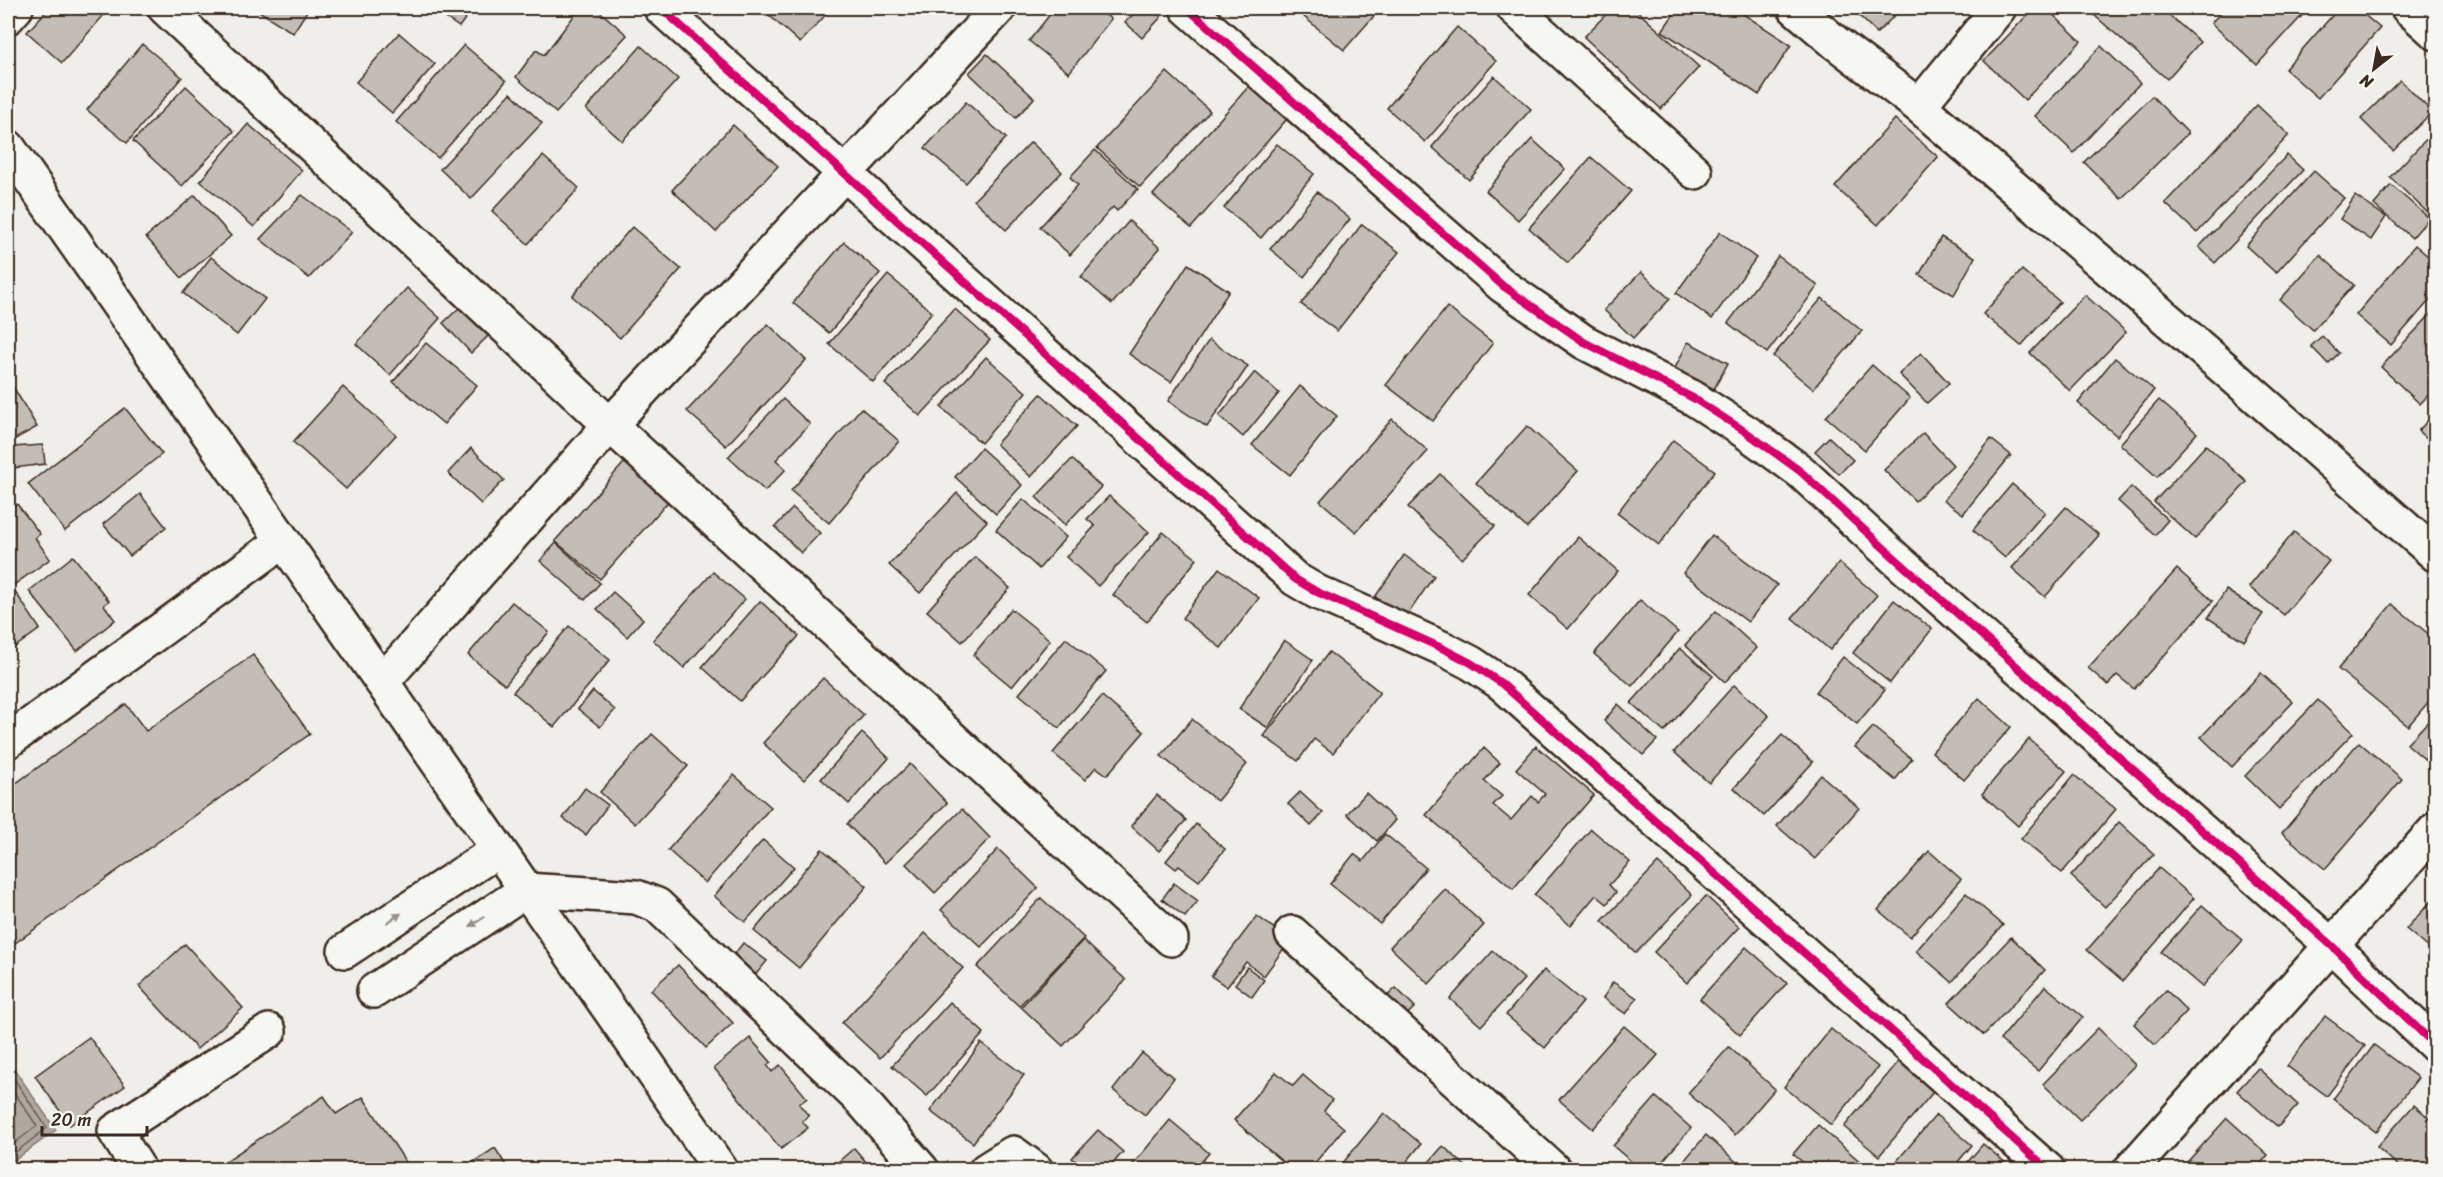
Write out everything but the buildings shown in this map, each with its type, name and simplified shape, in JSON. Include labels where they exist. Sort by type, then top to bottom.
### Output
[{"type":"street","points":[[8,17],[16,8]]},
{"type":"street","points":[[165,8],[610,424],[1171,939]]},
{"type":"street","points":[[661,8],[1295,579],[1317,592],[1471,663],[1501,683],[2048,1170]]},
{"type":"street","points":[[382,682],[610,424],[999,8]]},
{"type":"street","points":[[1187,8],[1503,286],[1584,342],[1693,398],[1800,471],[2332,946],[2436,1046]]},
{"type":"street","points":[[1514,8],[1695,172]]},
{"type":"street","points":[[1795,8],[1836,43],[1919,106],[2224,367],[2436,555]]},
{"type":"street","points":[[1919,106],[1999,8]]},
{"type":"street","points":[[2408,8],[2436,33]]},
{"type":"street","points":[[8,147],[721,1170]]},
{"type":"street","points":[[8,741],[283,541]]},
{"type":"street","points":[[2130,1170],[2436,829]]},
{"type":"street","points":[[345,951],[498,850]]},
{"type":"street","points":[[374,991],[526,890],[636,897],[657,905],[862,1101],[922,1170]]},
{"type":"street","points":[[1292,933],[1554,1170]]},
{"type":"street","points":[[136,1170],[138,1168],[115,1131],[269,1031]]},
{"type":"street","points":[[986,1170],[1013,1152],[1036,1170]]},
{"type":"water","points":[[8,1060],[56,1130],[8,1165]]},
{"type":"cycle path","points":[[661,8],[1295,579],[1317,592],[1444,649],[1471,663],[1501,683],[2048,1170]]},
{"type":"cycle path","points":[[1187,8],[1503,286],[1584,342],[1693,398],[1800,471],[2332,946],[2436,1046]]}]
